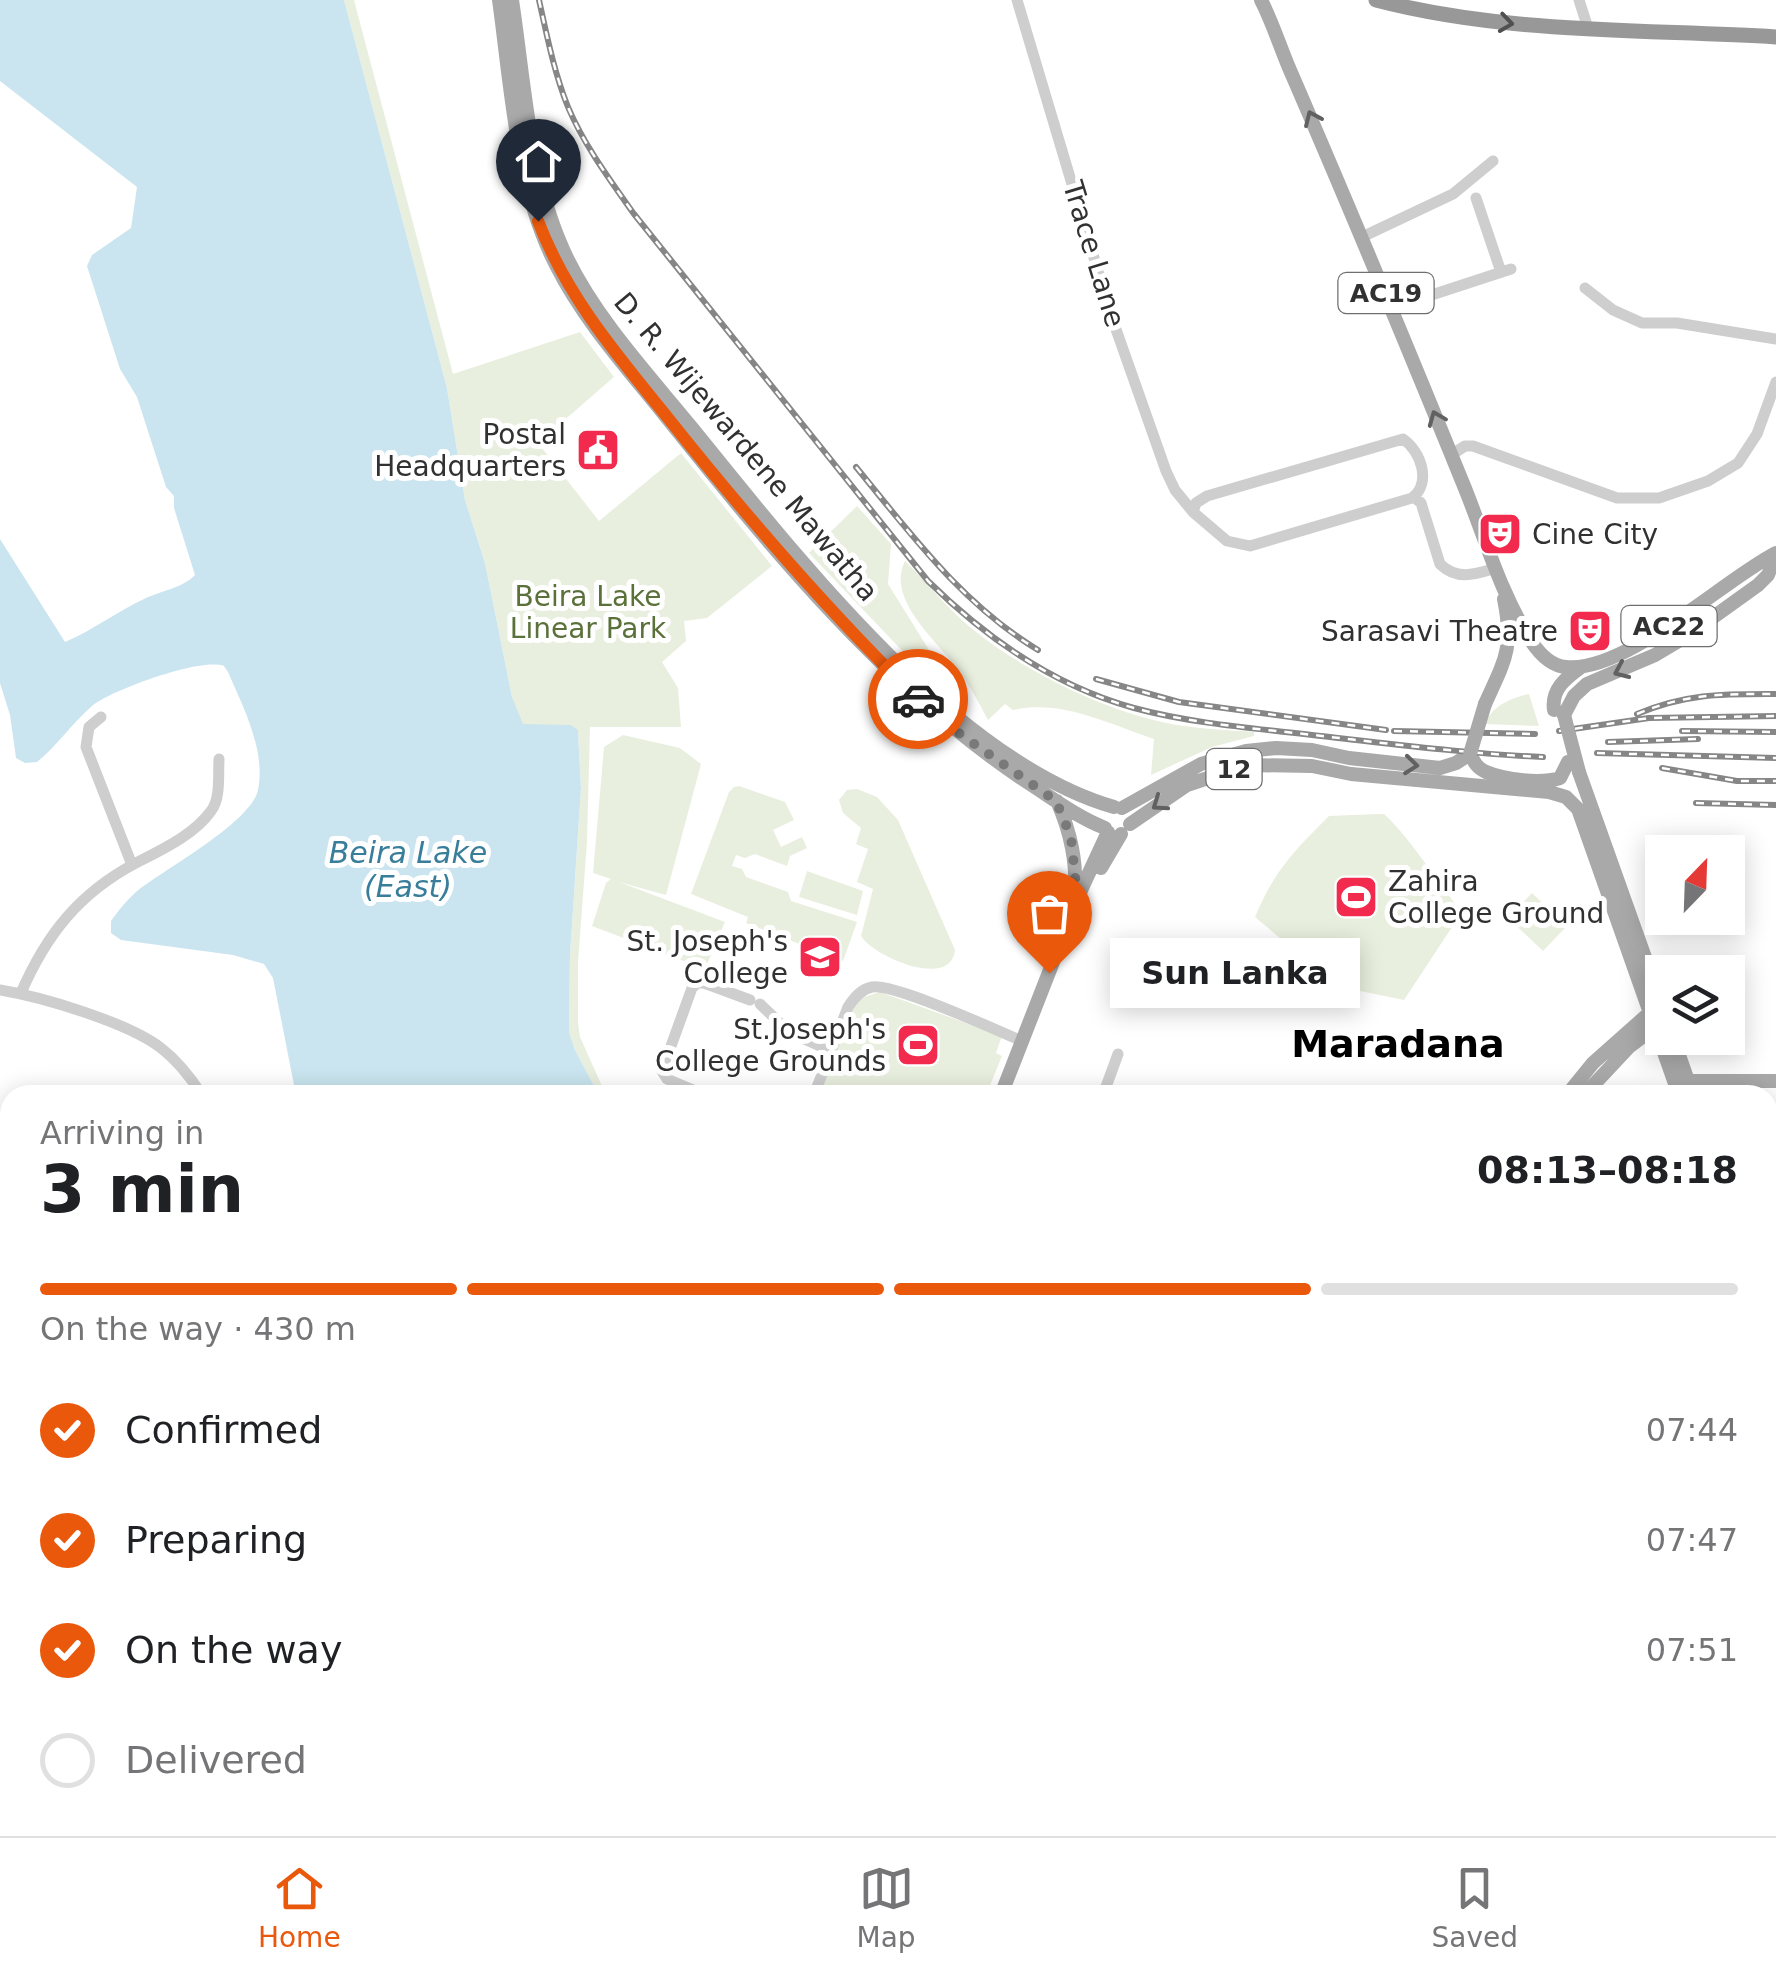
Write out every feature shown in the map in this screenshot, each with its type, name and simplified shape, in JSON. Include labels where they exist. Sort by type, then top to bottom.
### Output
[{"type":"highway","points":[[1376,0],[1525,25],[1776,36]]},
{"type":"main road","name":"D. R. Wijewardene Mawatha","points":[[499,0],[526,177],[554,263],[592,322],[790,556],[960,734],[1056,801],[1116,830]]},
{"type":"main road","name":"D. R. Wijewardene Mawatha","points":[[512,0],[539,176],[566,256],[610,328],[790,556]]},
{"type":"main road","name":"AC19","points":[[1259,0],[1271,8],[1497,571]]},
{"type":"main road","name":"AC22","points":[[1776,554],[1770,582],[1654,655],[1587,684],[1559,712],[1552,698],[1556,690],[1582,667],[1664,629],[1754,564],[1776,554]]},
{"type":"main road","points":[[1497,571],[1532,643],[1549,662],[1582,667]]},
{"type":"main road","points":[[1116,830],[1105,813],[1201,764],[1246,750],[1276,748],[1440,768],[1456,764],[1470,754],[1485,704],[1509,648],[1510,624],[1497,571]]},
{"type":"main road","name":"D. R. Wijewardene Mawatha","points":[[903,675],[1009,755],[1084,798],[1118,807]]},
{"type":"main road","points":[[1559,712],[1573,767],[1645,970]]},
{"type":"main road","points":[[1276,748],[1276,766]]},
{"type":"main road","points":[[1470,754],[1475,765],[1486,772],[1548,787],[1578,809],[1645,975]]},
{"type":"main road","name":"12","points":[[1116,830],[1187,785],[1247,765],[1312,766],[1351,774],[1548,787]]},
{"type":"main road","points":[[1548,787],[1573,767]]},
{"type":"main road","points":[[1056,801],[1075,858],[1074,910]]},
{"type":"main road","points":[[1005,1085],[1074,910],[1116,830],[1129,814],[1118,807]]},
{"type":"main road","points":[[1014,1085],[1116,830]]},
{"type":"main road","points":[[1575,1085],[1593,1063],[1645,1018]]},
{"type":"main road","points":[[1593,1085],[1645,1035]]},
{"type":"main road","points":[[1667,1055],[1676,1085]]},
{"type":"main road","points":[[1679,1055],[1690,1085]]},
{"type":"main road","points":[[1734,1085],[1776,1082]]},
{"type":"street","name":"Trace Lane","points":[[1017,0],[1112,318],[1166,471],[1183,502],[1227,541],[1250,546],[1418,500]]},
{"type":"street","points":[[1579,0],[1588,28]]},
{"type":"street","points":[[1362,237],[1454,194],[1493,161]]},
{"type":"street","points":[[1392,308],[1506,270],[1476,198]]},
{"type":"street","points":[[1584,288],[1613,310],[1642,323],[1677,323],[1776,338]]},
{"type":"street","points":[[1451,455],[1465,446],[1473,446],[1617,498],[1659,498],[1708,482],[1738,463],[1757,434],[1776,382]]},
{"type":"street","points":[[1193,512],[1196,503],[1207,496],[1399,440],[1409,442],[1424,476],[1418,500],[1440,564],[1458,576],[1497,571]]},
{"type":"street","points":[[101,716],[89,727],[86,746],[132,865]]},
{"type":"street","points":[[21,993],[64,916],[132,865],[164,850],[211,812],[217,801],[218,758]]},
{"type":"street","points":[[681,1085],[667,1079],[662,1071],[697,983],[755,1002],[788,1032],[831,1051]]},
{"type":"street","points":[[818,1085],[853,999],[872,987],[897,991],[1022,1040]]},
{"type":"street","points":[[0,990],[21,993],[143,1037],[186,1071],[195,1085]]},
{"type":"street","points":[[1106,1085],[1118,1054]]},
{"type":"green space","name":"Beira Lake Linear Park","points":[[344,0],[354,0],[453,374],[580,332],[614,377],[538,443],[599,521],[681,453],[772,566],[707,618],[684,621],[686,641],[662,662],[678,688],[681,727],[590,727],[578,1023],[580,1037],[602,1085],[594,1085],[569,1032],[581,788],[578,730],[522,725],[512,697],[485,563],[465,500],[447,388]]},
{"type":"green space","points":[[857,506],[891,544],[888,584],[959,698],[953,704],[809,553]]},
{"type":"green space","points":[[905,561],[956,615],[986,639],[1064,687],[1150,719],[1254,732],[1254,736],[1212,747],[1151,775],[1154,739],[1102,720],[1067,710],[1013,710],[1005,704],[988,720],[963,677],[908,605],[902,591]]},
{"type":"green space","points":[[1529,694],[1539,726],[1485,724],[1502,704]]},
{"type":"green space","points":[[623,735],[680,748],[701,764],[666,895],[619,882],[725,922],[705,969],[592,926],[606,883],[611,879],[593,873],[604,747]]},
{"type":"green space","points":[[739,786],[785,802],[794,820],[773,830],[781,847],[802,837],[807,848],[790,856],[787,866],[755,854],[745,858],[736,855],[732,866],[742,869],[746,877],[788,892],[791,901],[857,922],[843,961],[746,923],[748,917],[691,894],[729,792]]},
{"type":"green space","points":[[857,789],[877,797],[898,820],[955,950],[950,962],[940,968],[927,969],[895,960],[861,936],[873,889],[857,882],[868,849],[856,844],[861,828],[843,813],[839,800],[847,790]]},
{"type":"green space","name":"Zahira College Ground","points":[[1384,814],[1462,912],[1404,1000],[1360,991],[1326,977],[1255,917],[1286,862],[1329,816]]},
{"type":"green space","points":[[807,871],[863,891],[857,915],[799,897]]},
{"type":"green space","points":[[1532,893],[1567,926],[1543,951],[1508,918]]},
{"type":"green space","name":"St.Joseph's College Grounds","points":[[880,992],[1002,1036],[996,1053],[1002,1056],[990,1085],[822,1085],[854,1005],[861,998]]},
{"type":"water","name":"Beira Lake (East)","points":[[0,0],[344,0],[447,388],[465,500],[485,563],[512,697],[523,724],[571,725],[578,730],[581,788],[569,1032],[594,1085],[294,1085],[273,978],[264,964],[233,955],[121,940],[111,933],[111,921],[136,892],[205,845],[252,803],[258,790],[259,760],[252,729],[228,672],[224,666],[213,664],[178,670],[102,699],[37,762],[25,763],[16,758],[10,715],[0,683],[0,539],[65,642],[195,575],[174,508],[174,496],[166,487],[137,397],[120,369],[87,266],[92,255],[131,228],[137,187],[0,81]]},
{"type":"railway","points":[[539,0],[555,67],[574,121],[634,214],[928,581],[973,622],[1023,658],[1076,687],[1158,714],[1383,743],[1543,757]]},
{"type":"railway","points":[[856,467],[962,590],[1038,650]]},
{"type":"railway","points":[[1096,679],[1179,702],[1386,730]]},
{"type":"railway","points":[[1637,714],[1689,698],[1776,694]]},
{"type":"railway","points":[[1559,731],[1649,718],[1776,716]]},
{"type":"railway","points":[[1394,731],[1535,734]]},
{"type":"railway","points":[[1682,731],[1776,732]]},
{"type":"railway","points":[[1608,742],[1698,739]]},
{"type":"railway","points":[[1597,753],[1776,758]]},
{"type":"railway","points":[[1662,768],[1737,781],[1776,781]]},
{"type":"railway","points":[[1696,803],[1776,805]]},
{"type":"way so far","points":[[918,699],[1002,766],[1056,801],[1066,821],[1075,858],[1074,910],[1049,973]]},
{"type":"place","name":"Postal Headquarters","points":[[598,450]]},
{"type":"place","name":"Cine City","points":[[1500,534]]},
{"type":"place","name":"Sarasavi Theatre","points":[[1590,631]]},
{"type":"place","name":"Zahira College Ground","points":[[1356,897]]},
{"type":"place","name":"St. Joseph's College","points":[[820,957]]},
{"type":"place","name":"Sun Lanka","points":[[1049,973]]},
{"type":"place","name":"St.Joseph's College Grounds","points":[[918,1045]]},
{"type":"district","name":"Maradana","points":[[1398,1044]]},
{"type":"route","points":[[538,221],[554,263],[573,295],[624,363],[786,560],[918,699]]}]
